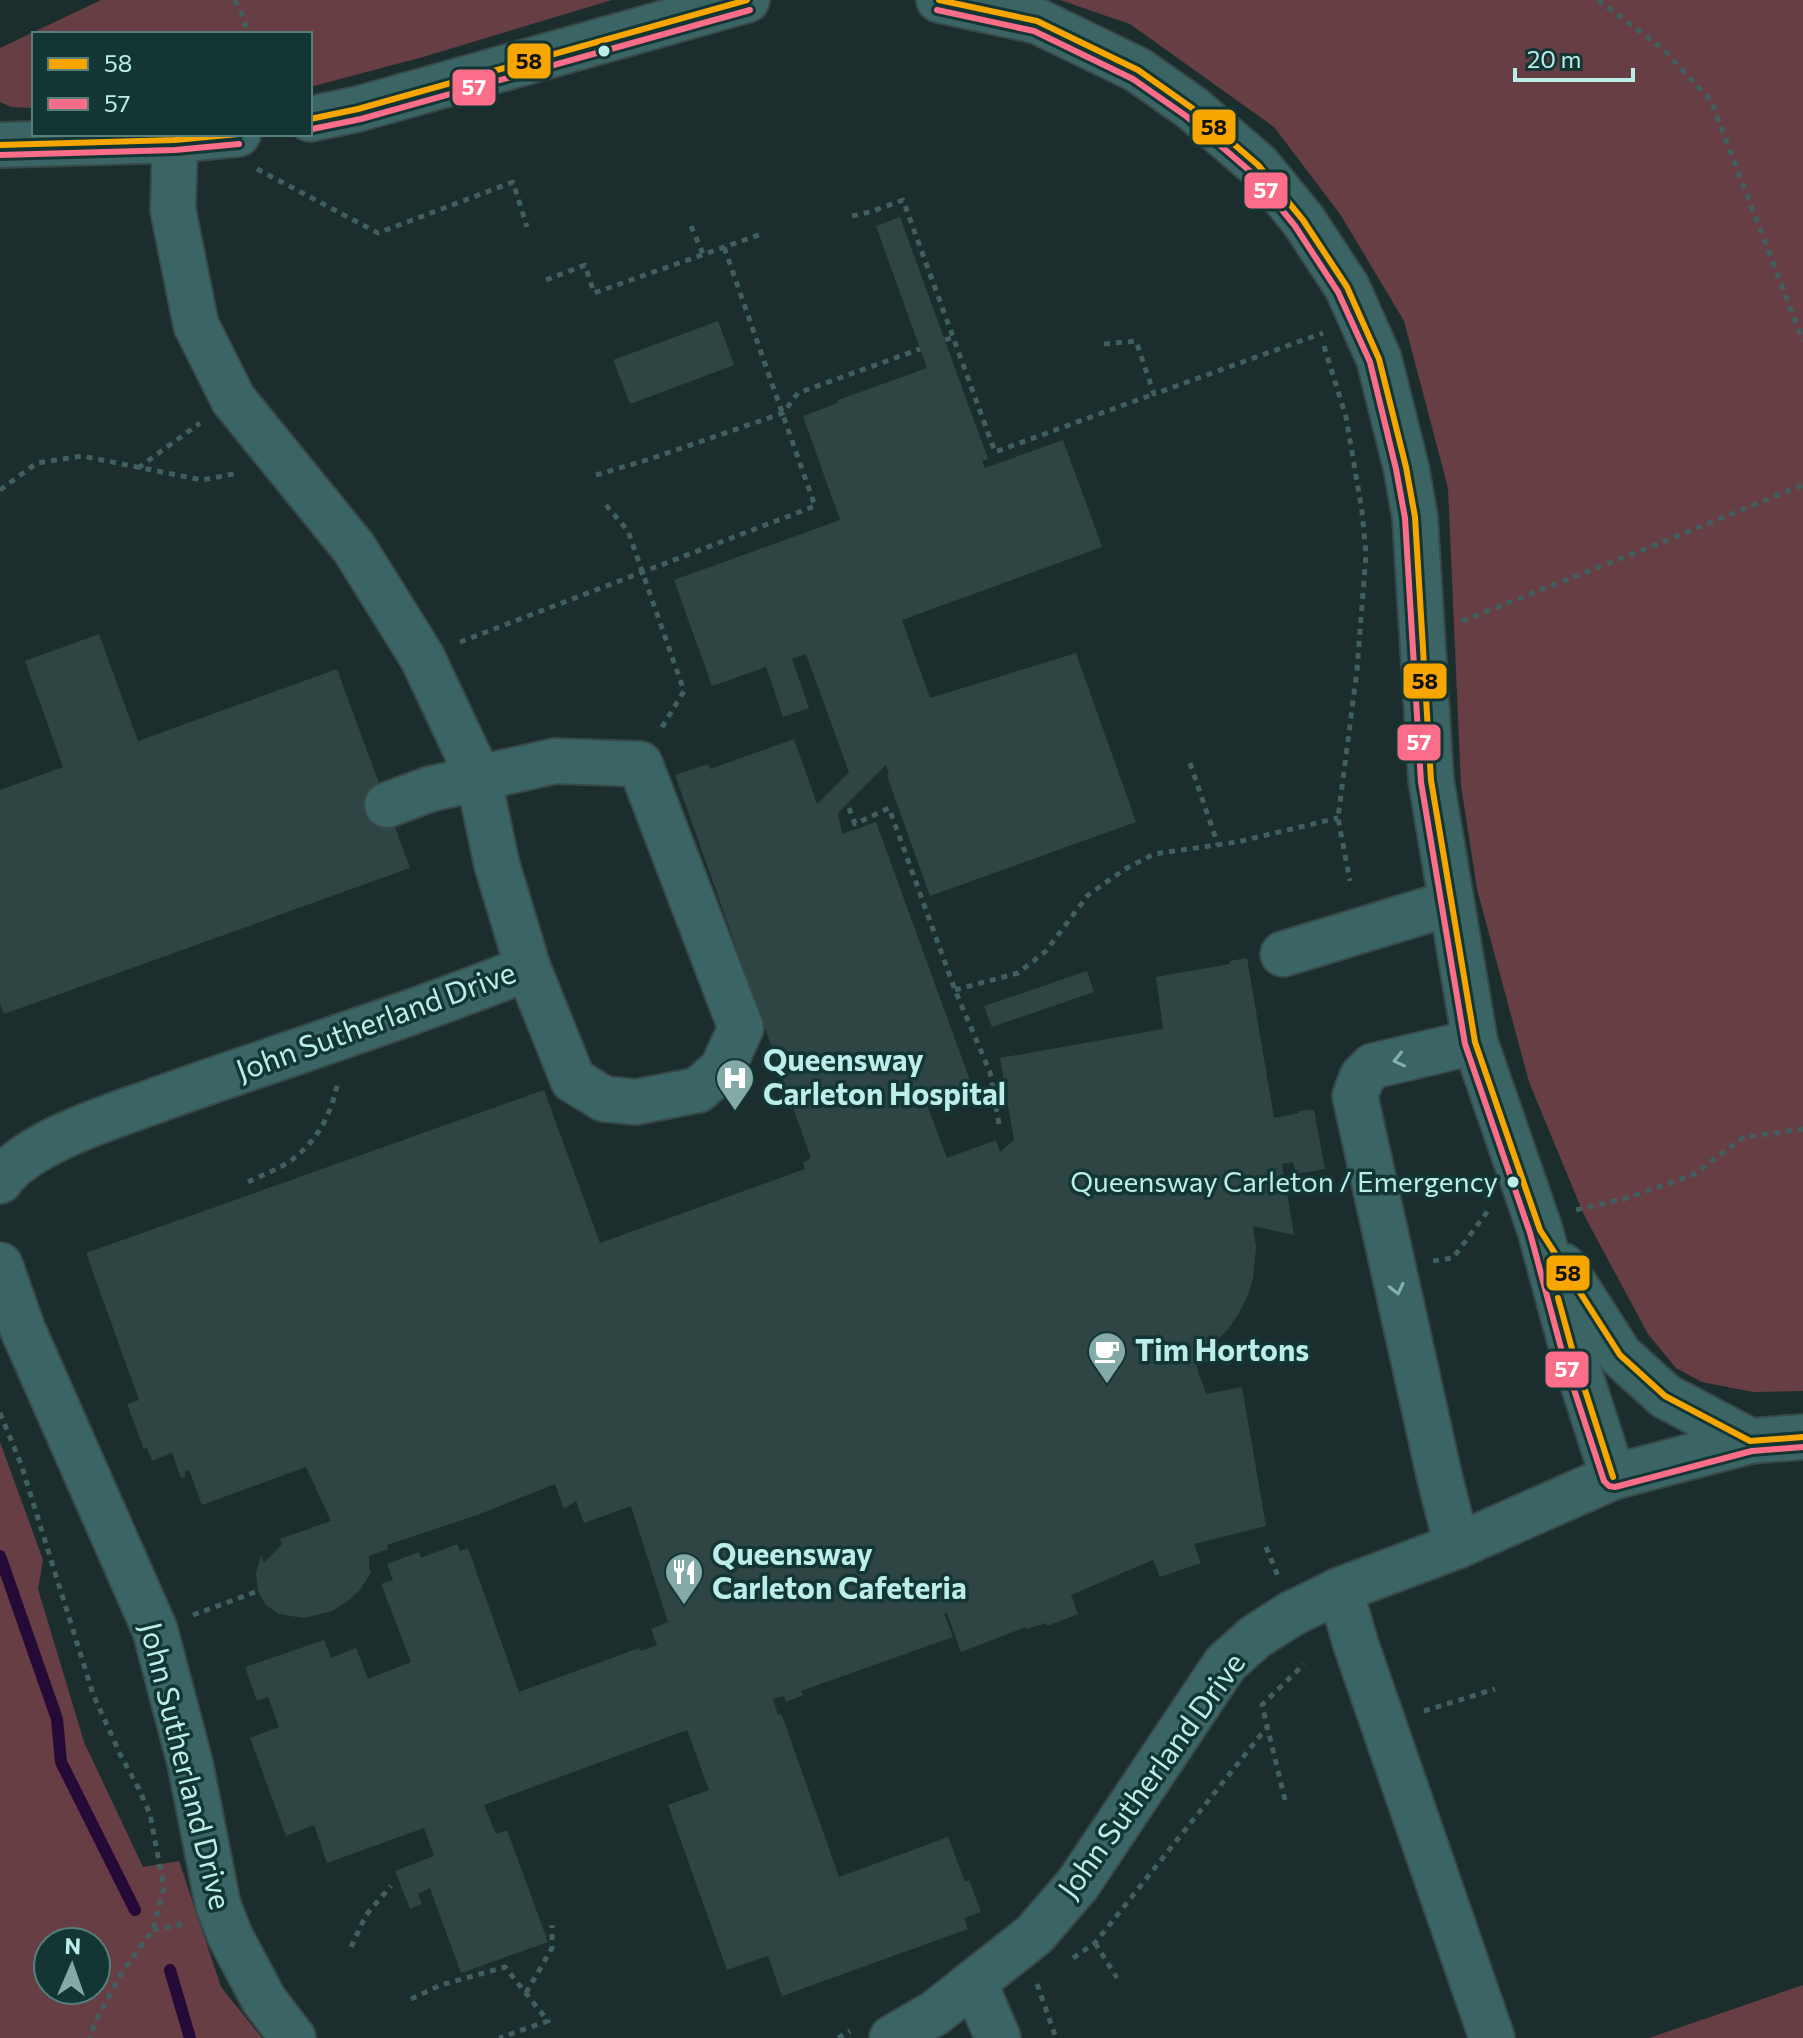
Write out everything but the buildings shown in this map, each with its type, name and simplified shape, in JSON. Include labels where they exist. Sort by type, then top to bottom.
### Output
[{"type":"street","points":[[312,119],[358,109],[747,0]]},
{"type":"street","points":[[939,0],[1037,21],[1138,70],[1192,108],[1258,165],[1303,220],[1347,287],[1379,359],[1415,517],[1431,780],[1475,1042],[1493,1097],[1620,1355],[1665,1396],[1750,1441]]},
{"type":"street","points":[[0,145],[175,140],[247,151]]},
{"type":"street","name":"John Sutherland Drive","points":[[0,1181],[6,1172],[68,1133],[528,968],[497,865],[478,776],[422,657],[354,548],[233,399],[196,325],[173,210],[175,140]]},
{"type":"street","points":[[387,805],[478,776],[555,761],[640,764],[741,1028],[722,1069],[698,1090],[636,1102],[604,1099],[573,1080],[528,968]]},
{"type":"street","points":[[1283,954],[1451,903]]},
{"type":"street","points":[[1457,1546],[1355,1096],[1362,1077],[1373,1066],[1475,1042]]},
{"type":"street","points":[[1552,1222],[1574,1356],[1613,1477]]},
{"type":"street","name":"John Sutherland Drive","points":[[0,1265],[23,1330],[155,1630],[190,1763],[218,1905],[230,1936],[264,2000],[293,2038]]},
{"type":"street","name":"John Sutherland Drive","points":[[892,2038],[935,2013],[1034,1935],[1078,1884],[1225,1664],[1267,1629],[1340,1590],[1457,1546],[1613,1477],[1750,1441],[1803,1437]]},
{"type":"street","points":[[1340,1590],[1492,2038]]},
{"type":"street","points":[[974,1982],[998,2038]]},
{"type":"path","points":[[235,0],[245,20],[246,32]]},
{"type":"path","points":[[1598,0],[1664,50],[1711,101],[1803,341]]},
{"type":"path","points":[[247,151],[378,233],[513,182],[527,227]]},
{"type":"path","points":[[852,216],[903,200],[995,452],[1361,319]]},
{"type":"path","points":[[691,226],[703,254]]},
{"type":"path","points":[[546,280],[585,265],[594,293],[764,233]]},
{"type":"path","points":[[474,637],[815,506],[724,247]]},
{"type":"path","points":[[1320,333],[1346,417],[1366,554],[1357,670],[1338,818],[1350,881]]},
{"type":"path","points":[[945,340],[954,337]]},
{"type":"path","points":[[1104,344],[1136,341],[1154,394]]},
{"type":"path","points":[[596,475],[783,413],[798,393],[920,349]]},
{"type":"path","points":[[138,468],[233,399]]},
{"type":"path","points":[[0,490],[37,463],[82,456],[202,480],[285,464]]},
{"type":"path","points":[[1423,635],[1803,485]]},
{"type":"path","points":[[606,505],[628,531],[684,691],[640,764]]},
{"type":"path","points":[[1190,763],[1218,845]]},
{"type":"path","points":[[849,808],[855,824],[889,808],[955,990],[990,1072],[999,1124]]},
{"type":"path","points":[[955,990],[1018,973],[1046,951],[1088,895],[1125,869],[1154,854],[1237,842],[1338,818]]},
{"type":"path","points":[[248,1182],[292,1160],[319,1133],[336,1096],[345,1035]]},
{"type":"path","points":[[1552,1222],[1693,1175],[1744,1137],[1803,1129]]},
{"type":"path","points":[[0,1413],[21,1464],[93,1694],[150,1814],[164,1888],[153,1930],[123,1971],[89,2038]]},
{"type":"path","points":[[1266,1547],[1280,1581]]},
{"type":"path","points":[[155,1630],[258,1591]]},
{"type":"path","points":[[1285,1800],[1262,1705],[1304,1664]]},
{"type":"path","points":[[1378,1708],[1415,1713],[1495,1689]]},
{"type":"path","points":[[1072,1959],[1095,1943],[1267,1727]]},
{"type":"path","points":[[351,1947],[366,1915],[391,1886]]},
{"type":"path","points":[[153,1930],[187,1923]]},
{"type":"path","points":[[526,1993],[552,1948],[552,1925]]},
{"type":"path","points":[[1095,1943],[1117,1978]]},
{"type":"path","points":[[411,1999],[441,1985],[505,1967],[548,2021],[499,2038]]},
{"type":"path","points":[[1036,1982],[1056,2038]]},
{"type":"shaded area","points":[[101,0],[612,0],[423,57],[312,86],[312,32],[34,32]]},
{"type":"shaded area","points":[[1060,0],[1803,0],[1803,1391],[1753,1392],[1702,1382],[1676,1368],[1648,1334],[1584,1215],[1529,1082],[1477,889],[1461,785],[1448,488],[1404,321],[1340,214],[1274,127],[1130,24]]},
{"type":"shaded area","points":[[32,33],[32,108],[11,107],[0,102],[0,48]]},
{"type":"shaded area","points":[[0,1442],[43,1560],[38,1589],[84,1742],[143,1867],[179,1861],[221,1987],[262,2038],[0,2038]]},
{"type":"shaded area","points":[[1803,1985],[1803,2038],[1649,2038]]},
{"type":"waterway","points":[[0,1556],[57,1719],[61,1762],[135,1910]]},
{"type":"waterway","points":[[170,1970],[190,2038]]},
{"type":"transit line","name":"58","points":[[312,119],[358,109],[747,0]]},
{"type":"transit line","name":"58","points":[[939,0],[1037,21],[1138,70],[1192,108],[1258,165],[1303,220],[1347,287],[1379,359],[1415,517],[1431,780],[1475,1042],[1540,1230],[1620,1355],[1665,1396],[1750,1441],[1803,1437]]},
{"type":"transit line","name":"57","points":[[312,129],[361,119],[750,10]]},
{"type":"transit line","name":"57","points":[[937,10],[1034,31],[1133,79],[1186,116],[1251,172],[1295,226],[1338,292],[1370,362],[1405,518],[1421,782],[1465,1044],[1530,1233],[1564,1359],[1604,1481],[1615,1487],[1752,1451],[1803,1447]]},
{"type":"transit line","name":"58","points":[[0,145],[217,136]]},
{"type":"transit line","name":"57","points":[[0,155],[175,150],[239,144]]},
{"type":"transit line","name":"58","points":[[1558,1298],[1613,1477]]},
{"type":"place","name":"Queensway Carleton Hospital","points":[[735,1112]]},
{"type":"place","name":"Queensway Carleton / Emergency","points":[[1513,1182]]},
{"type":"place","name":"Tim Hortons","points":[[1107,1385]]},
{"type":"place","name":"Queensway Carleton Cafeteria","points":[[684,1606]]}]
